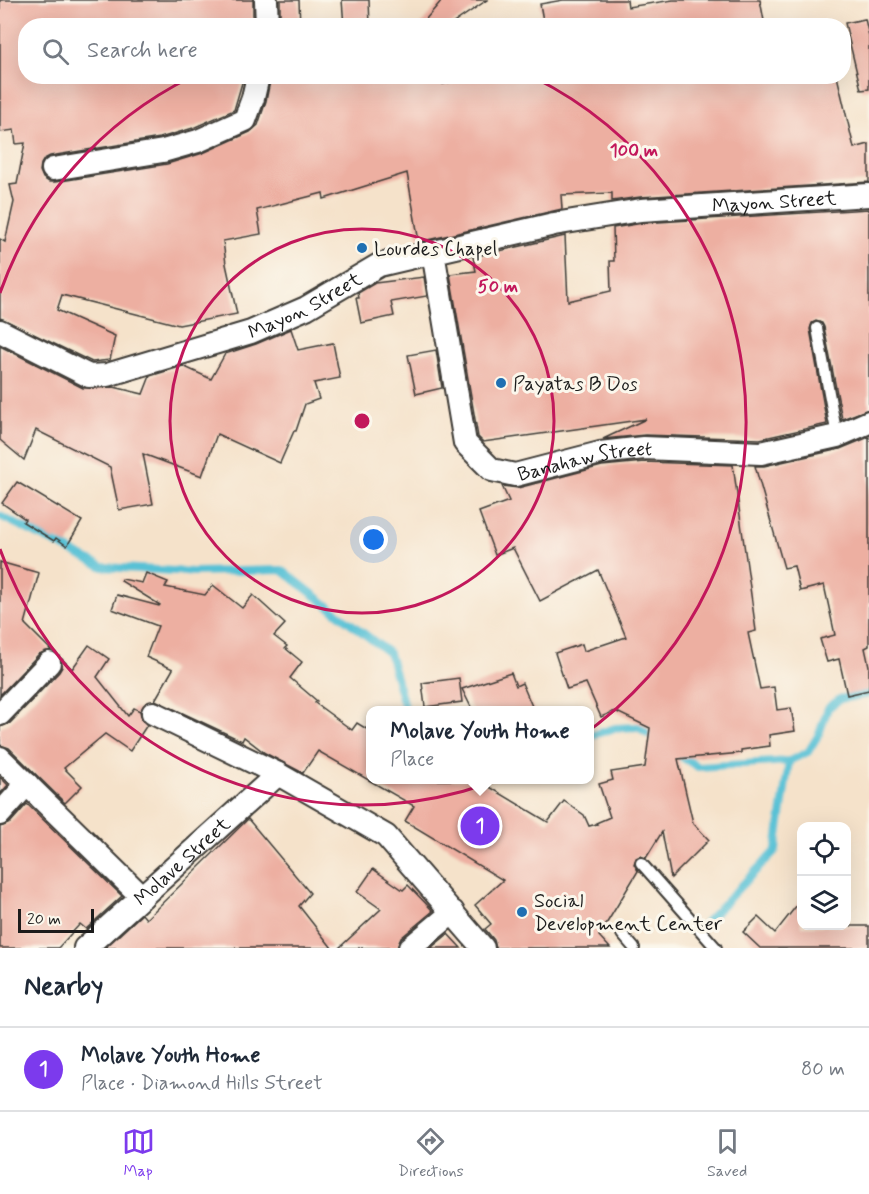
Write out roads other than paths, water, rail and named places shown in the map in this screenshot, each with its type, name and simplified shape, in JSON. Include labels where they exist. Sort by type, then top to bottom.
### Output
[{"type":"street","points":[[266,0],[267,18]]},
{"type":"street","points":[[53,169],[163,151],[207,137],[245,120],[256,84]]},
{"type":"street","name":"Mayon Street","points":[[0,332],[89,376],[107,375],[251,332],[306,308],[379,265],[433,252],[554,224],[641,210],[869,195]]},
{"type":"street","name":"Banahaw Street","points":[[433,252],[465,443],[492,470],[515,475],[600,453],[644,447],[761,453],[837,436],[869,422]]},
{"type":"street","points":[[0,714],[49,663]]},
{"type":"street","points":[[153,713],[278,774],[386,836],[483,948]]},
{"type":"street","points":[[0,758],[142,897]]},
{"type":"street","name":"Molave Street","points":[[85,948],[278,774]]},
{"type":"street","points":[[0,814],[27,784]]},
{"type":"street","points":[[410,948],[453,912]]},
{"type":"lane","points":[[817,328],[837,436]]},
{"type":"lane","points":[[640,863],[716,948]]},
{"type":"lane","points":[[622,934],[634,948]]},
{"type":"waterway","points":[[0,516],[103,567],[193,572],[282,570],[389,653],[404,706]]},
{"type":"waterway","points":[[677,754],[698,767],[789,761],[808,752],[819,734],[828,708],[840,699],[869,694]]},
{"type":"waterway","points":[[594,735],[615,728],[638,727],[657,740]]},
{"type":"waterway","points":[[706,922],[776,850],[789,761]]},
{"type":"place","name":"Lourdes Chapel","points":[[362,248]]},
{"type":"place","name":"Payatas B Dos","points":[[501,383]]},
{"type":"place","name":"Molave Youth Home","points":[[480,826]]},
{"type":"place","name":"Social Development Center","points":[[522,912]]}]
